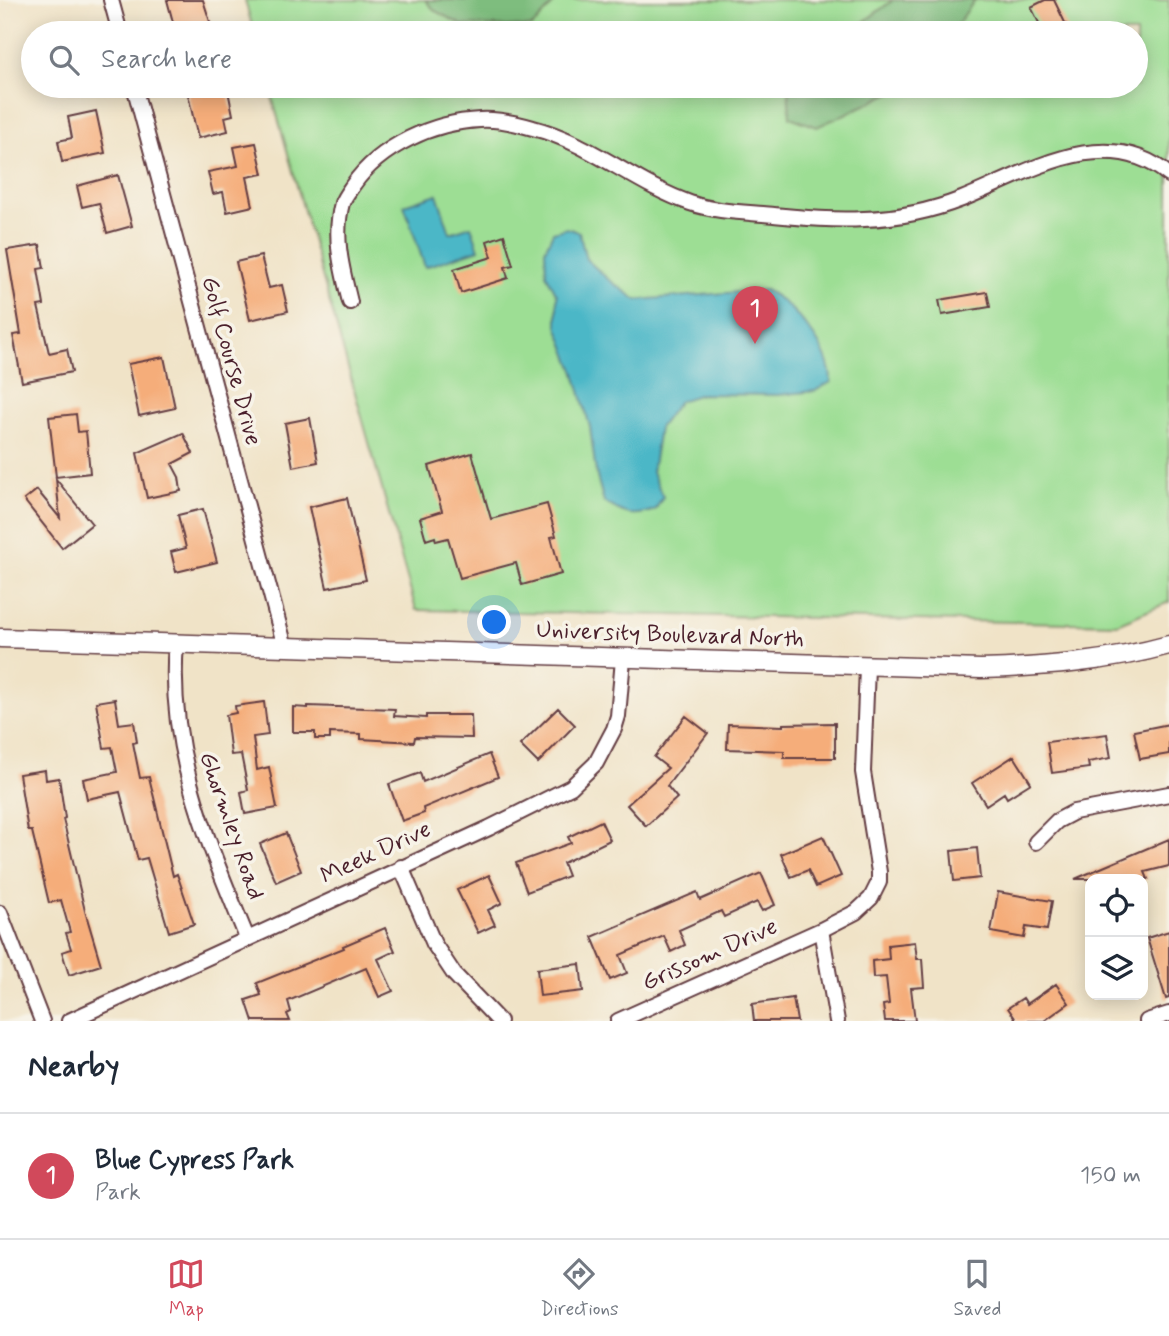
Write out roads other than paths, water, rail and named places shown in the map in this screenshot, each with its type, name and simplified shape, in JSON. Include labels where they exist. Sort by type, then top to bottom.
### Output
[{"type":"street","points":[[111,0],[117,21]]},
{"type":"street","name":"Golf Course Drive","points":[[137,98],[285,648]]},
{"type":"street","points":[[350,302],[337,246],[343,201],[359,176],[378,156],[430,130],[467,121],[496,120],[535,128],[569,142],[657,190],[691,204],[716,210],[794,217],[864,219],[908,215],[962,199],[1041,165],[1091,152],[1115,150],[1157,165],[1169,175]]},
{"type":"street","name":"University Boulevard North","points":[[0,638],[867,667],[1028,668],[1099,660],[1169,645]]},
{"type":"street","name":"Ghormley Road","points":[[176,644],[175,682],[183,759],[193,800],[247,938]]},
{"type":"street","name":"Meek Drive","points":[[69,1021],[558,794],[583,778],[596,763],[614,729],[618,716],[623,659]]},
{"type":"street","name":"Grissom Drive","points":[[618,1021],[821,930],[864,906],[871,898],[879,882],[879,872],[863,772],[867,667]]},
{"type":"street","points":[[1036,842],[1057,821],[1074,812],[1169,793]]},
{"type":"street","points":[[401,867],[434,944],[454,974],[499,1021]]},
{"type":"street","points":[[0,913],[42,1021]]},
{"type":"street","points":[[821,930],[837,1021]]},
{"type":"street","points":[[1146,1021],[1169,1014]]},
{"type":"water","points":[[437,194],[450,233],[471,226],[479,249],[425,267],[404,205]]},
{"type":"water","points":[[567,228],[579,232],[586,259],[637,300],[765,290],[788,306],[809,329],[825,356],[831,382],[815,391],[778,395],[701,394],[679,401],[659,428],[652,472],[663,497],[655,510],[634,514],[623,512],[604,502],[596,473],[590,427],[575,373],[557,326],[557,295],[546,274],[545,250],[553,232]]},
{"type":"place","name":"Blue Cypress Park","points":[[755,344]]}]
